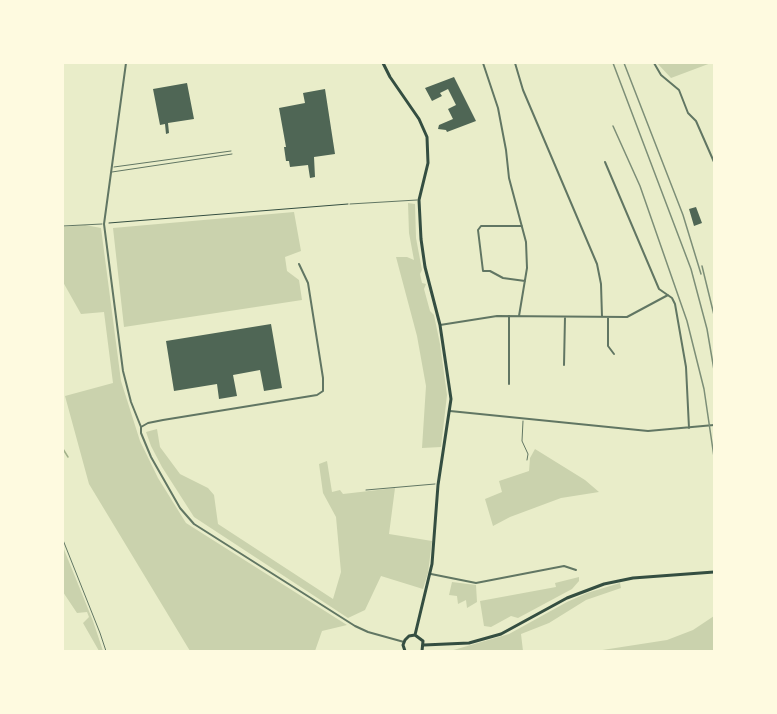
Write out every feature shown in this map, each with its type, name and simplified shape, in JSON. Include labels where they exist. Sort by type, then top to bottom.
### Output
[{"type":"main road","points":[[383,63],[390,78],[419,119],[427,137],[428,163],[419,200],[422,251],[440,326],[450,389],[450,411],[438,484],[431,574],[415,635]]},
{"type":"main road","points":[[424,645],[469,643],[501,634],[567,598],[604,584],[633,578],[714,572]]},
{"type":"main road","points":[[405,651],[404,642],[409,636],[415,635],[422,639],[424,645],[422,651]]},
{"type":"street","points":[[126,63],[104,224],[123,372],[141,433],[156,467],[180,508],[194,524],[355,626],[404,642]]},
{"type":"street","points":[[483,63],[498,108],[509,178],[522,226],[527,257],[519,316]]},
{"type":"street","points":[[515,63],[523,90],[597,264],[601,284],[602,317]]},
{"type":"street","points":[[654,63],[661,75],[679,90],[688,113],[696,121],[714,162]]},
{"type":"street","points":[[605,162],[659,289],[672,298],[675,304],[684,348],[689,428]]},
{"type":"street","points":[[522,226],[481,226],[478,230],[483,271],[490,271],[503,278],[525,280]]},
{"type":"street","points":[[141,427],[163,420],[317,395],[323,391],[308,283],[299,264]]},
{"type":"street","points":[[440,326],[509,316],[621,318],[633,315],[668,295]]},
{"type":"street","points":[[509,316],[509,384]]},
{"type":"street","points":[[564,365],[565,317]]},
{"type":"street","points":[[608,318],[608,346],[614,354]]},
{"type":"street","points":[[450,411],[648,431],[714,425]]},
{"type":"street","points":[[431,574],[476,583],[564,566],[576,570]]},
{"type":"lane","points":[[111,166],[122,168],[231,151]]},
{"type":"lane","points":[[111,172],[232,154]]},
{"type":"lane","points":[[350,204],[419,200]]},
{"type":"lane","points":[[63,226],[104,224]]},
{"type":"lane","points":[[523,418],[522,441],[528,454],[527,460]]},
{"type":"lane","points":[[366,490],[438,484]]},
{"type":"lane","points":[[63,540],[106,651]]},
{"type":"path","points":[[104,224],[350,204]]},
{"type":"green space","points":[[657,63],[711,63],[671,78]]},
{"type":"green space","points":[[408,203],[415,204],[416,238],[422,270],[420,274],[422,283],[426,284],[424,289],[430,311],[434,315],[447,395],[441,447],[422,448],[426,386],[417,336],[396,257],[407,257],[414,260],[409,233]]},
{"type":"green space","points":[[294,212],[301,251],[285,257],[287,271],[299,280],[302,300],[124,327],[113,228]]},
{"type":"green space","points":[[85,225],[101,228],[121,381],[140,441],[158,478],[186,523],[347,625],[322,631],[315,651],[190,651],[89,484],[65,396],[113,383],[104,312],[81,314],[63,282],[63,227]]},
{"type":"green space","points":[[157,429],[160,447],[180,474],[208,488],[214,495],[218,524],[333,599],[341,572],[336,517],[323,493],[319,464],[327,461],[332,492],[340,490],[343,494],[395,488],[389,534],[432,541],[428,573],[423,589],[381,576],[365,610],[348,618],[194,517],[151,446],[146,432]]},
{"type":"green space","points":[[535,449],[585,480],[599,492],[561,498],[510,517],[493,526],[485,499],[502,492],[499,481],[529,471],[530,458]]},
{"type":"green space","points":[[63,547],[103,651],[99,651],[83,623],[89,617],[87,612],[77,613],[63,592]]},
{"type":"green space","points":[[579,577],[579,581],[572,589],[518,618],[511,616],[491,627],[484,626],[480,601],[556,587],[555,583]]},
{"type":"green space","points":[[452,582],[476,585],[477,602],[467,608],[466,600],[458,604],[457,596],[449,595]]},
{"type":"green space","points":[[620,583],[621,588],[586,600],[549,623],[521,634],[523,651],[450,651],[509,634],[567,602]]},
{"type":"green space","points":[[714,616],[714,651],[596,651],[667,640],[693,630]]},
{"type":"building","points":[[454,77],[476,121],[447,132],[438,129],[439,125],[453,119],[448,109],[456,105],[448,89],[440,93],[442,96],[432,101],[425,88]]},
{"type":"building","points":[[187,83],[194,119],[168,123],[169,133],[166,134],[165,124],[160,125],[153,89]]},
{"type":"building","points":[[325,89],[335,154],[314,157],[315,177],[310,178],[308,165],[290,167],[289,161],[286,161],[284,147],[286,147],[279,108],[305,103],[303,93]]},
{"type":"building","points":[[696,207],[702,223],[694,226],[689,209]]},
{"type":"building","points":[[271,324],[282,388],[264,391],[260,370],[233,375],[237,396],[219,399],[217,384],[174,391],[166,341]]},
{"type":"waterway","points":[[63,449],[68,457]]},
{"type":"railway","points":[[613,63],[691,269],[707,329],[714,370]]},
{"type":"railway","points":[[624,63],[683,215],[701,274]]},
{"type":"railway","points":[[613,126],[640,186],[687,321],[704,389],[714,457]]},
{"type":"railway","points":[[702,266],[714,315]]}]
